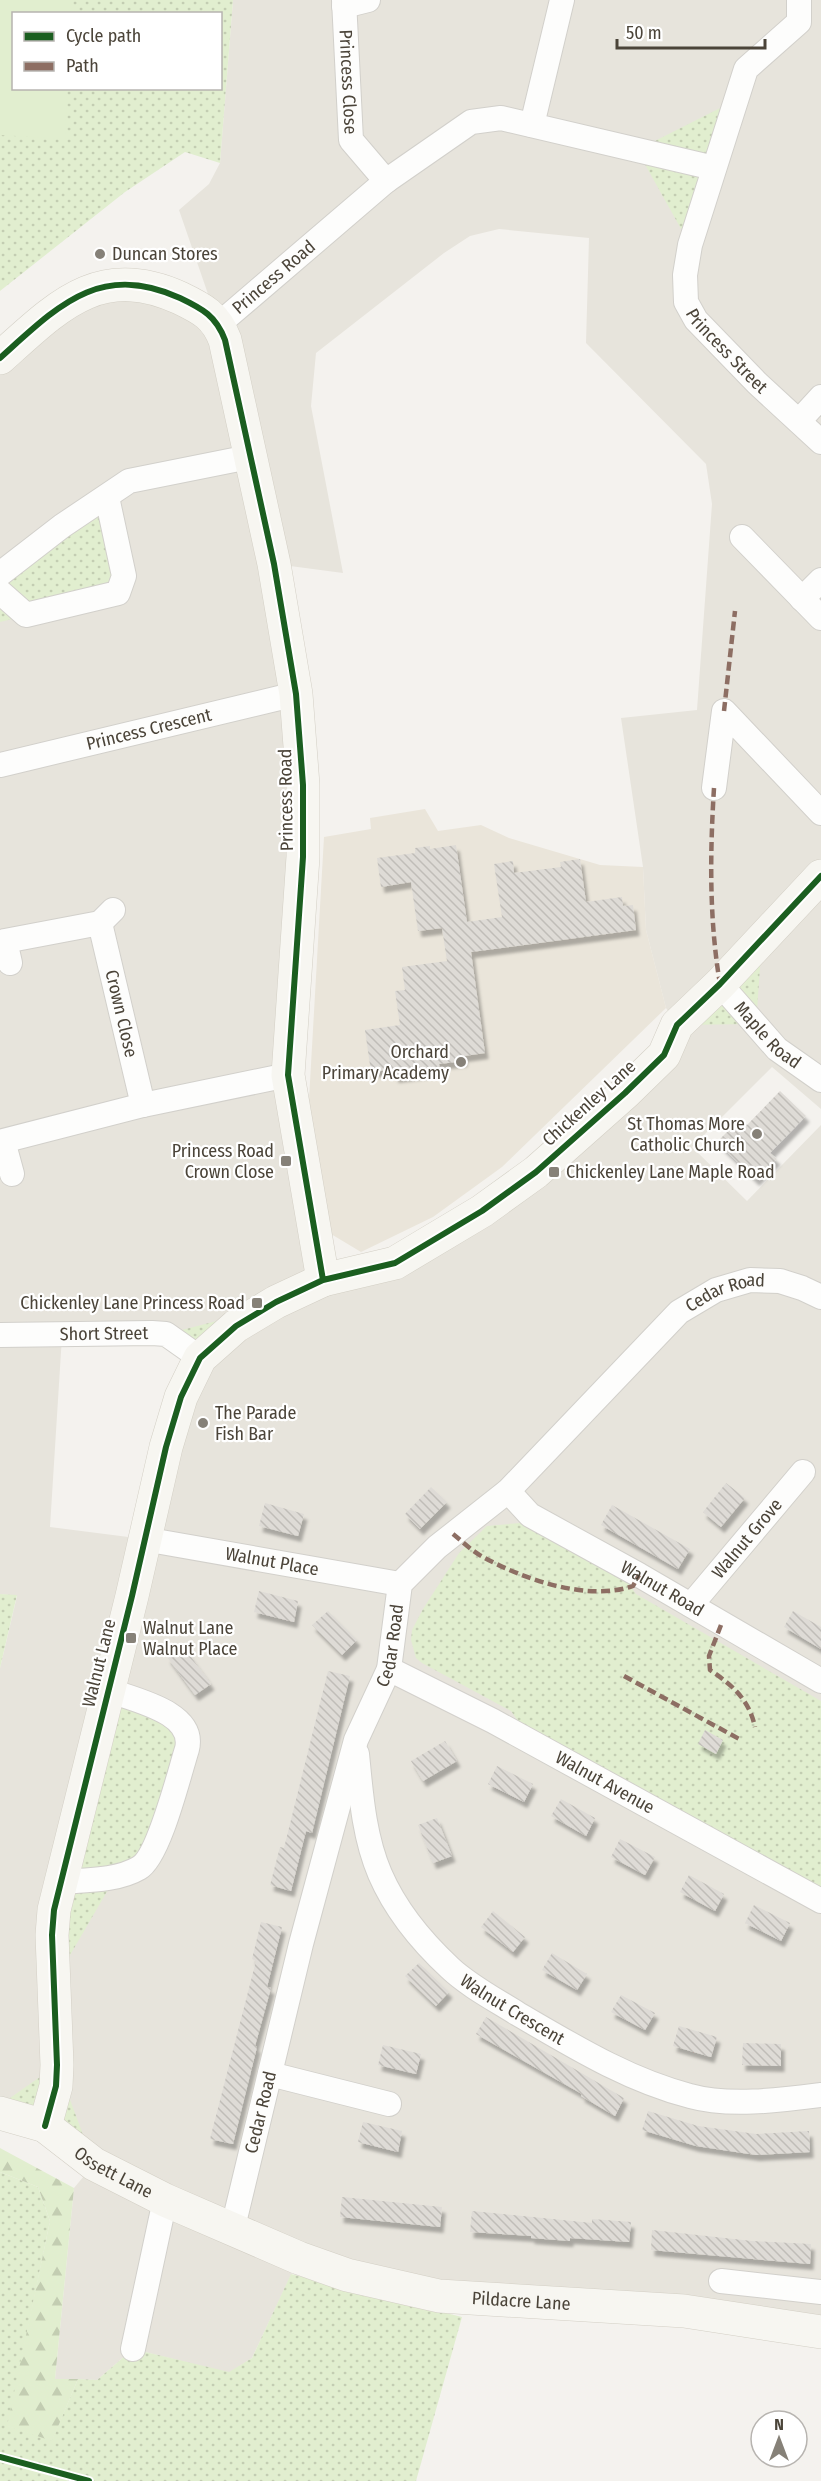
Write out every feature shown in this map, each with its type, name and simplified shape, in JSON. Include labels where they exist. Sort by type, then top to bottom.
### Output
[{"type":"street","name":"Princess Close","points":[[368,0],[344,3],[351,140],[386,181]]},
{"type":"street","points":[[532,125],[562,0]]},
{"type":"street","name":"Princess Street","points":[[799,11],[746,69],[690,244],[685,275],[686,302],[704,328],[757,383],[821,442]]},
{"type":"street","name":"Princess Road","points":[[323,1280],[288,1075],[303,856],[303,784],[296,694],[274,564],[225,340],[219,324],[386,181],[471,122],[501,118],[714,168]]},
{"type":"street","points":[[0,358],[49,313],[71,299],[114,285],[138,286],[168,293],[203,310],[219,324]]},
{"type":"street","points":[[798,421],[821,397]]},
{"type":"street","points":[[0,574],[62,526],[129,481],[249,457]]},
{"type":"street","points":[[0,592],[26,615],[118,593],[124,576],[107,497]]},
{"type":"street","points":[[742,537],[821,618]]},
{"type":"street","points":[[802,599],[821,580]]},
{"type":"street","name":"Princess Crescent","points":[[0,765],[296,694]]},
{"type":"street","points":[[714,788],[724,711],[821,813]]},
{"type":"street","name":"Chickenley Lane","points":[[323,1280],[395,1263],[483,1211],[536,1172],[664,1055],[677,1025],[720,984],[821,876]]},
{"type":"street","name":"Crown Close","points":[[10,963],[5,941],[106,916],[143,1105]]},
{"type":"street","name":"Maple Road","points":[[720,984],[777,1049],[821,1080]]},
{"type":"street","points":[[12,1174],[3,1141],[143,1105],[288,1075]]},
{"type":"street","name":"Walnut Lane","points":[[45,2126],[56,2086],[52,1935],[54,1911],[166,1447],[181,1397],[200,1358],[236,1326],[260,1310],[323,1280]]},
{"type":"street","name":"Cedar Road","points":[[232,2227],[301,1944],[356,1740],[389,1669],[400,1584],[437,1547],[508,1491],[679,1312],[716,1290],[750,1280],[780,1281],[821,1297]]},
{"type":"street","name":"Short Street","points":[[0,1335],[152,1332],[166,1334],[200,1358]]},
{"type":"street","name":"Walnut Grove","points":[[691,1605],[803,1472]]},
{"type":"street","name":"Walnut Road","points":[[508,1491],[530,1515],[691,1605],[821,1682]]},
{"type":"street","name":"Walnut Place","points":[[144,1539],[400,1584]]},
{"type":"street","name":"Walnut Avenue","points":[[389,1669],[493,1721],[821,1900]]},
{"type":"street","name":"Walnut Lane","points":[[61,1882],[116,1876],[138,1869],[145,1864],[156,1845],[187,1749],[188,1733],[184,1725],[176,1719],[165,1712],[108,1690]]},
{"type":"street","name":"Walnut Crescent","points":[[356,1740],[363,1817],[380,1874],[410,1926],[452,1970],[568,2044],[629,2075],[692,2097],[754,2102],[821,2095]]},
{"type":"street","points":[[270,2074],[389,2104]]},
{"type":"street","name":"Ossett Lane","points":[[0,2113],[45,2126],[94,2164],[165,2200],[232,2227]]},
{"type":"street","points":[[142,2335],[144,2292],[150,2279],[165,2200]]},
{"type":"street","name":"Pildacre Lane","points":[[232,2227],[299,2258],[347,2276],[439,2296],[684,2311],[821,2332]]},
{"type":"street","points":[[721,2281],[821,2292]]},
{"type":"shaded area","points":[[233,0],[821,0],[821,1109],[772,1067],[692,1147],[747,1201],[821,1125],[821,2332],[592,2305],[299,2258],[252,2358],[229,2373],[133,2349],[97,2380],[55,2379],[74,2188],[94,2164],[0,2113],[0,1668],[17,1596],[0,1594],[0,358],[95,289],[218,323],[179,210],[209,184],[220,163]],"holes":[[[499,229],[589,238],[586,343],[706,464],[712,504],[697,710],[621,718],[643,867],[646,930],[666,1008],[677,1025],[483,1211],[323,1280],[294,1001],[283,617],[275,564],[343,573],[311,406],[316,353],[444,253],[470,236]],[[62,1336],[178,1342],[199,1358],[144,1539],[50,1527]]]},
{"type":"shaded area","name":"Orchard Primary Academy","points":[[425,809],[438,831],[481,825],[509,838],[600,865],[643,867],[646,930],[666,1008],[502,1167],[433,1217],[361,1252],[331,1234],[308,1117],[324,837],[371,829],[370,818]]},
{"type":"green space","points":[[0,0],[233,0],[220,163],[185,152],[125,192],[0,291]]},
{"type":"green space","points":[[0,0],[72,0],[71,12],[12,12],[12,90],[67,90],[65,139],[0,135]]},
{"type":"green space","points":[[736,100],[690,245],[637,150]]},
{"type":"green space","points":[[107,497],[118,593],[0,622],[0,574]]},
{"type":"green space","points":[[762,940],[756,1024],[677,1025]]},
{"type":"green space","points":[[260,1310],[200,1358],[166,1334]]},
{"type":"green space","points":[[520,1523],[628,1583],[636,1594],[821,1701],[821,1887],[518,1721],[511,1711],[416,1658],[411,1640],[412,1630],[459,1553],[487,1526]]},
{"type":"green space","points":[[0,1594],[17,1595],[0,1668]]},
{"type":"green space","points":[[108,1690],[184,1725],[156,1845],[116,1876],[55,1981]]},
{"type":"green space","points":[[57,2065],[94,2164],[0,2105]]},
{"type":"green space","points":[[0,2148],[74,2188],[55,2379],[78,2379],[52,2441],[7,2426],[50,2221],[38,2187],[0,2172]]},
{"type":"green space","points":[[0,2172],[38,2187],[50,2221],[8,2426],[52,2440],[78,2379],[97,2380],[133,2349],[229,2372],[252,2358],[291,2274],[462,2317],[416,2481],[0,2481]]},
{"type":"building","points":[[456,845],[467,922],[502,917],[494,864],[513,861],[514,873],[561,867],[560,862],[580,859],[586,902],[622,897],[623,906],[633,905],[636,930],[471,952],[485,1053],[464,1056],[464,1061],[439,1064],[440,1071],[395,1077],[394,1069],[371,1072],[365,1030],[400,1025],[395,991],[405,990],[402,967],[447,961],[442,928],[418,931],[411,882],[381,887],[377,858],[415,853],[415,848],[430,846],[430,849]]},
{"type":"building","name":"St Thomas More Catholic Church","points":[[780,1091],[806,1116],[770,1153],[777,1159],[756,1180],[717,1142],[740,1119],[747,1125]]},
{"type":"building","points":[[726,1483],[745,1498],[721,1527],[703,1512]]},
{"type":"building","points":[[431,1487],[447,1502],[420,1529],[405,1514]]},
{"type":"building","points":[[265,1503],[304,1514],[298,1536],[259,1526]]},
{"type":"building","points":[[612,1505],[690,1549],[678,1569],[601,1525]]},
{"type":"building","points":[[259,1591],[298,1601],[294,1622],[254,1612]]},
{"type":"building","points":[[328,1611],[357,1640],[342,1655],[312,1625]]},
{"type":"building","points":[[793,1611],[821,1627],[821,1649],[784,1627]]},
{"type":"building","points":[[183,1646],[211,1684],[195,1695],[167,1657]]},
{"type":"building","points":[[328,1671],[350,1676],[312,1833],[306,1831],[291,1891],[270,1885],[280,1847],[284,1848]]},
{"type":"building","points":[[705,1730],[723,1740],[716,1754],[698,1744]]},
{"type":"building","points":[[445,1741],[457,1761],[423,1781],[411,1761]]},
{"type":"building","points":[[497,1766],[533,1784],[524,1802],[488,1784]]},
{"type":"building","points":[[561,1799],[595,1818],[586,1836],[551,1816]]},
{"type":"building","points":[[437,1818],[452,1856],[433,1863],[418,1825]]},
{"type":"building","points":[[620,1839],[655,1857],[645,1875],[611,1857]]},
{"type":"building","points":[[689,1875],[724,1894],[715,1911],[680,1892]]},
{"type":"building","points":[[754,1905],[790,1923],[781,1941],[745,1923]]},
{"type":"building","points":[[493,1911],[525,1937],[513,1952],[481,1927]]},
{"type":"building","points":[[261,1922],[282,1927],[267,1987],[271,1988],[255,2046],[257,2047],[233,2144],[210,2139],[256,1961],[252,1959]]},
{"type":"building","points":[[552,1953],[587,1974],[577,1990],[542,1970]]},
{"type":"building","points":[[419,1963],[449,1992],[436,2006],[405,1976]]},
{"type":"building","points":[[621,1995],[655,2013],[645,2030],[611,2012]]},
{"type":"building","points":[[486,2017],[624,2098],[615,2116],[581,2096],[582,2094],[476,2034]]},
{"type":"building","points":[[679,2026],[717,2037],[711,2057],[673,2046]]},
{"type":"building","points":[[743,2043],[781,2044],[781,2066],[742,2065]]},
{"type":"building","points":[[383,2045],[421,2054],[416,2074],[378,2065]]},
{"type":"building","points":[[648,2111],[698,2126],[756,2134],[809,2131],[810,2152],[756,2155],[696,2146],[642,2130]]},
{"type":"building","points":[[363,2122],[402,2131],[398,2152],[358,2142]]},
{"type":"building","points":[[342,2197],[442,2207],[440,2227],[340,2217]]},
{"type":"building","points":[[472,2211],[592,2223],[592,2219],[631,2222],[629,2242],[570,2238],[570,2241],[470,2232]]},
{"type":"building","points":[[652,2230],[752,2241],[811,2244],[810,2264],[651,2250]]},
{"type":"marked path","points":[[724,711],[735,611]]},
{"type":"marked path","points":[[714,788],[711,886],[720,984]]},
{"type":"marked path","points":[[453,1534],[483,1557],[517,1573],[556,1586],[576,1590],[615,1590],[633,1586],[639,1575]]},
{"type":"marked path","points":[[721,1625],[709,1656],[710,1670],[725,1681],[744,1701],[749,1708],[755,1727]]},
{"type":"marked path","points":[[624,1676],[741,1740]]},
{"type":"cycle path","points":[[0,358],[41,322],[81,295],[102,287],[126,285],[151,288],[195,306],[213,319],[225,340],[274,564],[296,694],[303,785],[303,857],[288,1075],[323,1280]]},
{"type":"cycle path","points":[[45,2126],[56,2086],[57,2065],[52,1935],[54,1910],[132,1596],[166,1447],[181,1397],[200,1358],[236,1326],[276,1302],[323,1280],[395,1263],[482,1211],[536,1172],[664,1055],[677,1025],[720,984],[821,876]]},
{"type":"cycle path","points":[[0,2457],[89,2481]]},
{"type":"place","name":"Duncan Stores","points":[[100,254]]},
{"type":"place","name":"Orchard Primary Academy","points":[[461,1062]]},
{"type":"place","name":"St Thomas More Catholic Church","points":[[757,1134]]},
{"type":"place","name":"Princess Road Crown Close","points":[[286,1161]]},
{"type":"place","name":"Chickenley Lane Maple Road","points":[[554,1172]]},
{"type":"place","name":"Chickenley Lane Princess Road","points":[[257,1303]]},
{"type":"place","name":"The Parade Fish Bar","points":[[203,1423]]},
{"type":"place","name":"Walnut Lane Walnut Place","points":[[131,1638]]}]
